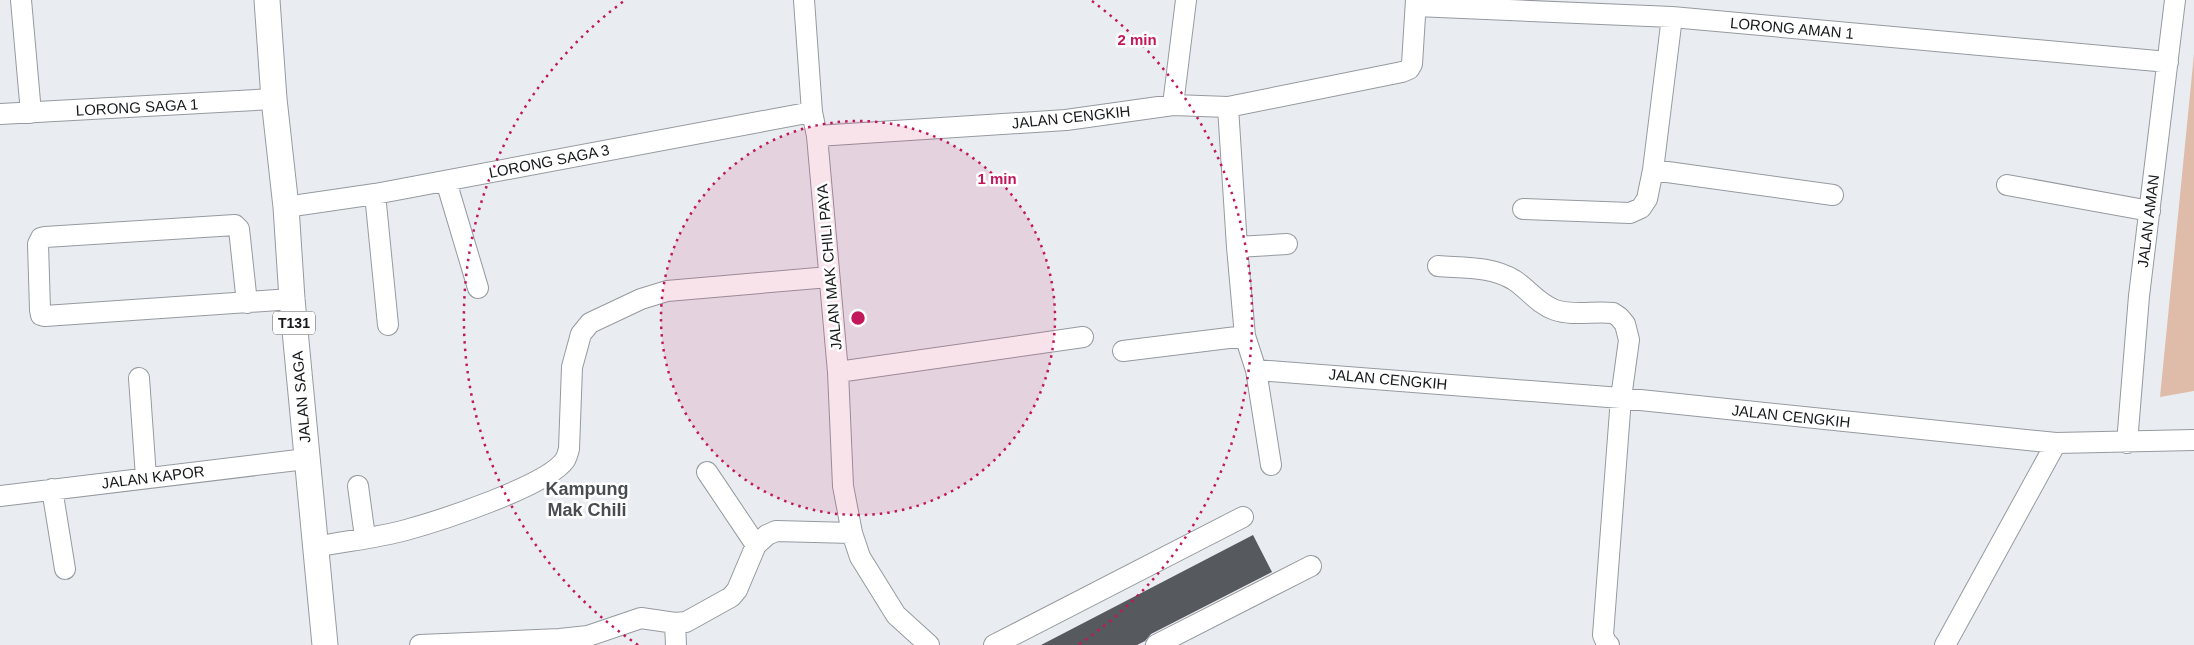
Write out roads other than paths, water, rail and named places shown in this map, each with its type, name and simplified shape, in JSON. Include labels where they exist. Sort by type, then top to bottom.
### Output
[{"type":"main road","name":"JALAN SAGA","points":[[266,0],[274,99],[286,207],[306,458],[325,645]]},
{"type":"street","points":[[20,0],[31,113]]},
{"type":"street","name":"JALAN MAK CHILI PAYA","points":[[804,0],[812,112],[817,136],[838,372],[843,486],[852,533],[860,557],[896,615],[929,645]]},
{"type":"street","points":[[1173,106],[1186,0]]},
{"type":"street","name":"JALAN AMAN","points":[[2127,443],[2139,296],[2175,0]]},
{"type":"street","name":"JALAN CENGKIH","points":[[817,136],[1066,120],[1173,106],[1228,107],[1402,72],[1409,69],[1412,64],[1416,3]]},
{"type":"street","name":"LORONG AMAN 1","points":[[1416,3],[1672,17],[2168,62]]},
{"type":"street","points":[[1523,209],[1630,213],[1641,208],[1647,198],[1653,170],[1672,17]]},
{"type":"street","name":"LORONG SAGA 1","points":[[0,114],[274,99]]},
{"type":"street","points":[[1228,107],[1245,336],[1256,370],[1271,465]]},
{"type":"street","name":"LORONG SAGA 3","points":[[286,207],[374,194],[812,112]]},
{"type":"street","points":[[1653,170],[1833,194]]},
{"type":"street","points":[[446,180],[478,288]]},
{"type":"street","points":[[2007,185],[2150,211]]},
{"type":"street","points":[[374,194],[388,325]]},
{"type":"street","points":[[247,302],[239,229],[235,225],[41,238],[38,244],[40,310],[45,316],[292,300]]},
{"type":"street","points":[[1237,247],[1287,244]]},
{"type":"street","points":[[1438,266],[1480,268],[1499,274],[1514,280],[1544,306],[1563,313],[1613,313],[1619,317],[1628,331],[1629,340],[1621,398],[1603,635],[1609,645]]},
{"type":"street","points":[[316,547],[405,530],[492,502],[543,476],[565,460],[569,449],[572,367],[581,334],[590,323],[641,299],[667,292],[829,277]]},
{"type":"street","points":[[1123,351],[1245,336]]},
{"type":"street","points":[[838,372],[1083,337]]},
{"type":"street","name":"JALAN CENGKIH","points":[[1256,370],[1621,398],[2056,443],[2127,443],[2194,440]]},
{"type":"street","points":[[139,378],[146,477]]},
{"type":"street","points":[[1945,645],[2056,443]]},
{"type":"street","name":"JALAN KAPOR","points":[[0,496],[306,458]]},
{"type":"street","points":[[707,472],[756,544]]},
{"type":"street","points":[[358,486],[365,537]]},
{"type":"street","points":[[52,489],[65,569]]},
{"type":"street","points":[[994,645],[1243,517]]},
{"type":"street","points":[[420,645],[560,642],[594,634],[640,618],[674,623],[696,618],[731,597],[736,590],[756,544],[767,535],[776,531],[852,533]]},
{"type":"street","points":[[1156,645],[1311,566]]},
{"type":"street","points":[[674,623],[676,645]]},
{"type":"district","name":"Kampung Mak Chili","points":[[587,499]]}]
